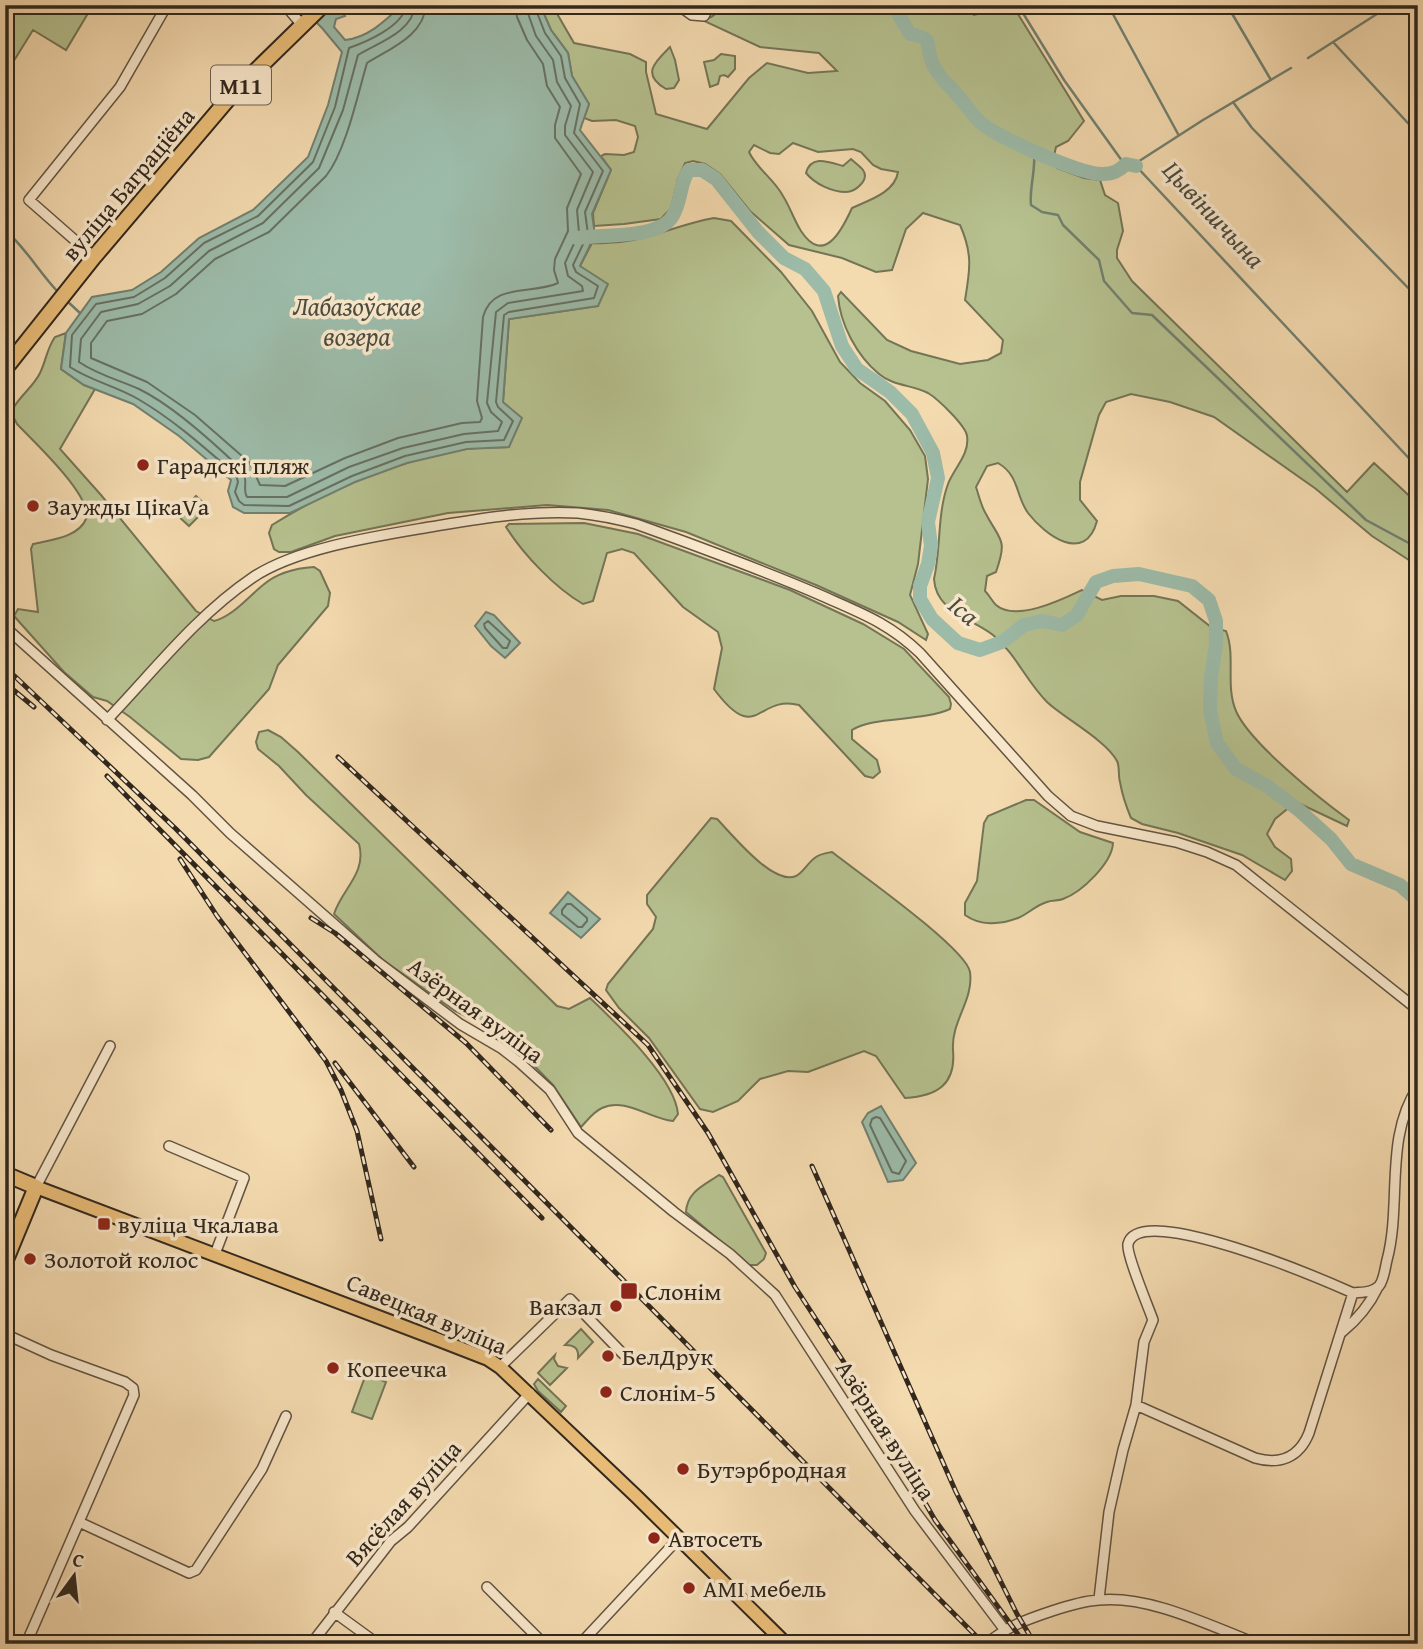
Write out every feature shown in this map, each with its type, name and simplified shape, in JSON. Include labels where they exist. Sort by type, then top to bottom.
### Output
[{"type":"highway","name":"вуліца Баграціёна","points":[[5,369],[94,257],[235,91],[323,5]]},
{"type":"highway","name":"Савецкая вуліца","points":[[5,1174],[36,1187]]},
{"type":"highway","points":[[5,1262],[36,1187]]},
{"type":"main road","name":"Савецкая вуліца","points":[[36,1187],[477,1354],[500,1367],[680,1538],[786,1644]]},
{"type":"street","points":[[94,257],[29,200],[120,88],[167,5]]},
{"type":"street","points":[[285,5],[306,21]]},
{"type":"street","points":[[678,5],[692,15],[704,16],[710,5]]},
{"type":"street","points":[[107,720],[212,610],[254,576],[286,561],[352,541],[473,520],[523,514],[578,513],[612,518],[782,579],[868,616],[899,633],[1048,796],[1071,816],[1097,827],[1186,845],[1236,865],[1418,1010]]},
{"type":"street","name":"Азёрная вуліца","points":[[5,627],[375,960],[460,1024],[519,1062],[550,1090],[578,1133],[730,1254],[775,1295],[915,1511],[1003,1629]]},
{"type":"street","points":[[36,1187],[110,1046]]},
{"type":"street","points":[[1340,1333],[1355,1322],[1369,1306],[1379,1285],[1391,1245],[1398,1142],[1403,1119],[1418,1087]]},
{"type":"street","points":[[169,1146],[244,1178],[215,1254]]},
{"type":"street","points":[[1099,1600],[1109,1512],[1136,1405],[1144,1342],[1153,1320],[1128,1252],[1128,1245],[1136,1233],[1163,1230],[1247,1250],[1300,1269],[1353,1293],[1370,1292],[1379,1285]]},
{"type":"street","points":[[1136,1405],[1255,1458],[1276,1462],[1299,1451],[1305,1444],[1353,1293]]},
{"type":"street","points":[[500,1367],[570,1299],[623,1353]]},
{"type":"street","points":[[5,1334],[51,1355],[125,1382],[133,1388],[134,1395],[26,1644]]},
{"type":"street","name":"Вясёлая вуліца","points":[[311,1644],[391,1541],[408,1527],[530,1393]]},
{"type":"street","points":[[79,1522],[189,1573],[195,1570],[262,1469],[286,1416]]},
{"type":"street","points":[[580,1644],[680,1538]]},
{"type":"street","points":[[487,1587],[544,1644]]},
{"type":"street","points":[[986,1644],[1003,1629],[1021,1621],[1074,1604],[1099,1600],[1138,1602],[1258,1644]]},
{"type":"street","points":[[334,1612],[378,1644]]},
{"type":"green space","points":[[5,5],[93,5],[66,50],[33,30],[5,75]]},
{"type":"green space","points":[[540,5],[552,5],[574,43],[630,54],[646,62],[656,114],[707,129],[749,78],[767,63],[808,73],[837,71],[819,53],[760,47],[702,20],[714,15],[722,5],[959,5],[974,15],[1013,6],[1084,121],[1068,141],[1056,147],[1054,156],[1057,168],[1084,178],[1100,180],[1105,195],[1118,203],[1123,231],[1117,258],[1132,281],[1347,492],[1374,463],[1418,504],[1418,566],[1372,536],[1316,489],[1214,417],[1170,402],[1131,394],[1106,402],[1099,415],[1080,482],[1080,500],[1097,521],[1084,541],[1074,544],[1064,542],[1044,530],[1028,513],[1014,480],[1005,468],[998,463],[987,466],[976,487],[1002,546],[996,572],[987,576],[985,591],[996,605],[1015,611],[1039,608],[1082,590],[1102,600],[1121,596],[1154,596],[1178,601],[1211,627],[1226,631],[1230,650],[1231,691],[1236,711],[1243,724],[1286,769],[1349,820],[1347,826],[1296,802],[1275,819],[1267,834],[1275,847],[1291,859],[1292,871],[1285,880],[1242,855],[1142,824],[1131,818],[1119,780],[1118,763],[1112,753],[1047,702],[1001,642],[956,613],[941,599],[934,579],[942,507],[948,484],[966,449],[967,436],[957,420],[933,396],[890,381],[871,367],[846,328],[838,296],[841,292],[887,340],[911,351],[960,364],[988,360],[1001,353],[1003,340],[965,300],[969,262],[960,225],[923,213],[906,229],[892,270],[876,272],[842,258],[789,245],[750,211],[720,174],[705,164],[693,161],[685,163],[671,208],[661,219],[594,226],[593,213],[611,170],[601,156],[634,152],[638,137],[635,126],[616,120],[592,121],[584,118],[589,104],[572,76],[568,53],[551,30]],"holes":[[[793,143],[818,152],[853,149],[861,152],[873,165],[898,172],[887,190],[852,208],[838,234],[825,245],[809,241],[779,190],[749,152],[754,145],[770,153],[779,154]]]},
{"type":"green space","points":[[670,47],[679,80],[674,88],[666,89],[652,73],[656,62]]},
{"type":"green space","points":[[721,54],[735,56],[735,69],[728,77],[720,76],[718,84],[710,87],[704,62],[714,60]]},
{"type":"green space","points":[[851,159],[863,170],[865,178],[861,185],[850,191],[841,192],[824,187],[806,173],[808,167],[816,161],[843,166]]},
{"type":"green space","points":[[714,218],[731,221],[781,272],[812,311],[840,362],[860,383],[885,401],[910,430],[925,456],[928,479],[918,564],[910,595],[928,634],[926,640],[898,622],[816,585],[686,532],[608,510],[547,505],[448,513],[335,536],[291,552],[274,549],[269,533],[272,525],[341,488],[415,460],[471,448],[509,447],[503,402],[509,319],[598,306],[580,266],[592,243],[640,239]]},
{"type":"green space","points":[[66,333],[61,369],[84,385],[95,389],[60,449],[196,611],[214,621],[221,619],[274,577],[314,567],[320,571],[330,593],[328,606],[278,665],[269,689],[209,757],[198,760],[181,759],[130,717],[107,701],[93,697],[64,672],[14,616],[18,609],[38,612],[31,549],[33,544],[70,534],[86,519],[86,509],[72,483],[17,424],[12,413],[15,405],[37,378],[55,337]]},
{"type":"green space","points":[[196,496],[208,507],[189,526],[177,515]]},
{"type":"green space","points":[[584,523],[638,534],[790,590],[863,624],[904,649],[949,697],[950,709],[925,716],[872,723],[852,730],[852,739],[877,760],[880,772],[873,778],[865,776],[799,705],[774,706],[749,717],[740,714],[728,706],[714,689],[722,648],[718,632],[683,607],[634,553],[622,549],[607,553],[593,601],[583,604],[540,570],[506,527],[509,524]]},
{"type":"green space","points":[[268,730],[298,752],[557,1006],[569,1009],[590,998],[643,1052],[667,1084],[678,1114],[673,1121],[629,1107],[611,1105],[596,1112],[581,1127],[553,1085],[503,1034],[455,1011],[383,960],[334,914],[360,864],[359,844],[258,749],[256,742],[259,732]]},
{"type":"green space","points":[[1026,800],[1034,800],[1080,832],[1113,843],[1111,851],[1095,876],[1061,900],[1043,903],[1022,916],[1004,922],[984,923],[971,919],[965,915],[965,903],[977,881],[984,823],[988,816]]},
{"type":"green space","points":[[711,818],[717,819],[765,866],[787,877],[796,876],[816,857],[832,852],[931,928],[964,961],[970,972],[969,992],[955,1030],[951,1072],[942,1086],[927,1094],[905,1098],[876,1056],[864,1051],[808,1072],[788,1071],[760,1079],[738,1101],[713,1112],[700,1109],[649,1038],[619,1008],[606,990],[653,929],[656,917],[647,904],[647,895]]},
{"type":"green space","points":[[719,1175],[723,1177],[766,1253],[757,1265],[749,1265],[686,1212],[693,1194]]},
{"type":"green space","points":[[581,1329],[593,1342],[578,1358],[575,1348],[565,1345]]},
{"type":"green space","points":[[555,1355],[558,1366],[567,1368],[550,1385],[538,1373]]},
{"type":"green space","points":[[366,1374],[386,1382],[372,1419],[352,1412]]},
{"type":"green space","points":[[538,1379],[566,1406],[561,1412],[538,1391],[534,1384]]},
{"type":"water","name":"Лабазоўскае возера","points":[[299,5],[339,5],[345,16],[336,19],[334,27],[345,40],[369,32],[402,5],[540,5],[551,30],[568,53],[572,76],[589,104],[580,130],[611,170],[592,214],[595,235],[580,266],[608,284],[598,306],[509,319],[503,402],[522,418],[509,447],[467,449],[407,463],[355,482],[290,513],[244,513],[233,507],[228,491],[231,480],[179,436],[133,404],[84,385],[61,369],[66,333],[92,297],[132,290],[161,272],[199,238],[253,210],[308,157],[328,105],[342,52]]},
{"type":"water","points":[[486,612],[494,615],[520,643],[505,658],[475,626]]},
{"type":"water","points":[[568,892],[600,919],[581,938],[550,913]]},
{"type":"water","points":[[881,1106],[916,1163],[903,1180],[888,1182],[862,1122],[868,1113]]},
{"type":"waterway","name":"Цывіншчына","points":[[893,5],[910,34],[926,39],[932,63],[940,76],[989,129],[1040,154],[1092,173],[1113,173],[1126,164],[1136,166]]},
{"type":"waterway","points":[[1018,5],[1064,80],[1125,165]]},
{"type":"waterway","points":[[1108,5],[1178,134]]},
{"type":"waterway","points":[[1227,5],[1271,80]]},
{"type":"waterway","points":[[1308,58],[1391,5]]},
{"type":"waterway","points":[[1333,42],[1418,134]]},
{"type":"waterway","points":[[1133,165],[1291,68]]},
{"type":"waterway","points":[[1233,102],[1252,128],[1418,298]]},
{"type":"waterway","points":[[1034,151],[1031,205],[1042,212],[1058,215],[1063,225],[1099,260],[1104,281],[1132,313],[1152,315],[1366,520],[1418,548]]},
{"type":"waterway","name":"Цывіншчына","points":[[1136,166],[1418,468]]},
{"type":"waterway","name":"Іса","points":[[577,238],[655,229],[672,217],[689,170],[702,170],[716,179],[758,232],[784,258],[805,269],[824,291],[842,346],[857,369],[890,392],[912,414],[933,453],[938,478],[928,522],[931,546],[920,586],[920,599],[932,619],[958,643],[980,650],[1002,642],[1024,625],[1042,621],[1062,625],[1077,615],[1096,582],[1113,576],[1139,574],[1192,586],[1209,600],[1216,621],[1210,711],[1217,743],[1236,769],[1267,786],[1300,811],[1331,839],[1351,864],[1400,885],[1418,901]]},
{"type":"waterway","points":[[5,230],[60,294]]},
{"type":"waterway","points":[[67,301],[80,313]]},
{"type":"railway","points":[[5,667],[176,829],[984,1644]]},
{"type":"railway","points":[[5,683],[34,707]]},
{"type":"railway","points":[[338,757],[648,1045],[708,1133],[795,1287],[847,1367],[935,1520],[1025,1644]]},
{"type":"railway","points":[[107,776],[542,1218]]},
{"type":"railway","points":[[180,859],[217,916],[326,1061],[357,1131],[381,1239]]},
{"type":"railway","points":[[311,918],[335,933],[466,1043],[551,1130]]},
{"type":"railway","points":[[335,1063],[414,1167]]},
{"type":"railway","points":[[812,1166],[956,1492],[1033,1641]]},
{"type":"place","name":"Гарадскі пляж","points":[[143,465]]},
{"type":"place","name":"Заужды ЦікаVа","points":[[33,506]]},
{"type":"place","name":"вуліца Чкалава","points":[[104,1224]]},
{"type":"place","name":"Золотой колос","points":[[30,1259]]},
{"type":"place","name":"Слонім","points":[[629,1291]]},
{"type":"place","name":"Вакзал","points":[[616,1306]]},
{"type":"place","name":"БелДрук","points":[[608,1356]]},
{"type":"place","name":"Копеечка","points":[[333,1368]]},
{"type":"place","name":"Слонім-5","points":[[606,1392]]},
{"type":"place","name":"Бутэрбродная","points":[[683,1469]]},
{"type":"place","name":"Автосеть","points":[[654,1538]]},
{"type":"place","name":"AMI мебель","points":[[689,1588]]}]
